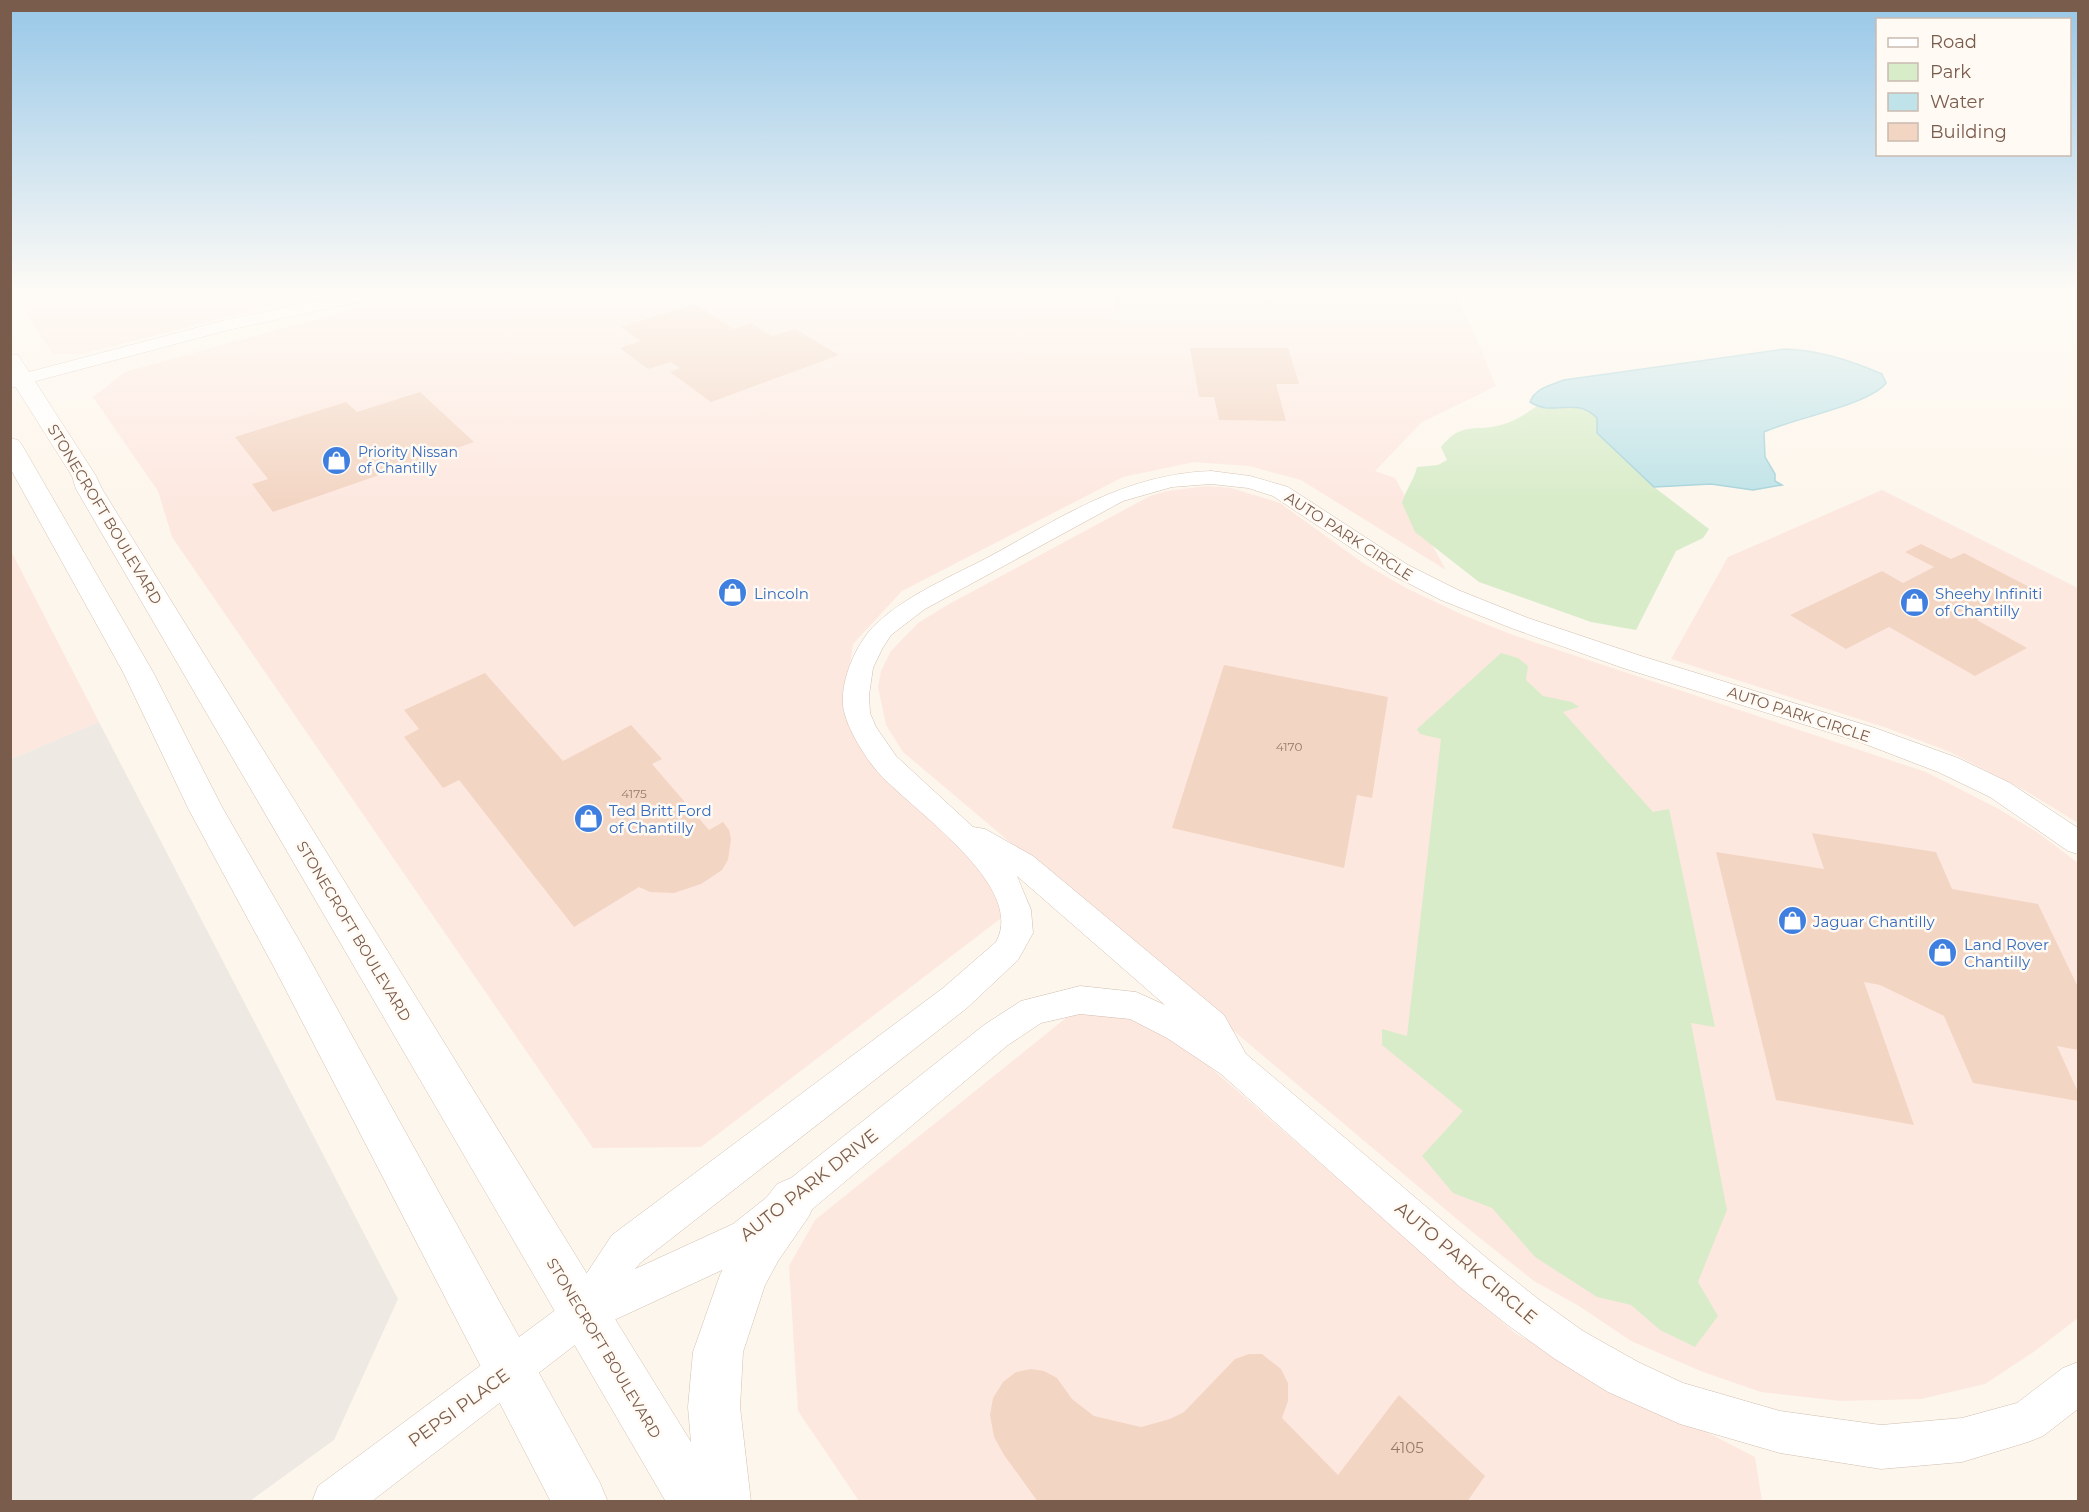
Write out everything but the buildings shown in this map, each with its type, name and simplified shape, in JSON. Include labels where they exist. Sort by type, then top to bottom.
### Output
[{"type":"main road","name":"STONECROFT BOULEVARD","points":[[10,361],[19,389],[84,476],[89,489],[697,1502]]},
{"type":"main road","points":[[10,445],[138,672],[206,810],[290,960],[581,1502]]},
{"type":"main road","points":[[724,1502],[714,1407],[718,1352],[744,1275],[761,1244],[793,1200]]},
{"type":"street","points":[[19,389],[124,361]]},
{"type":"street","name":"AUTO PARK CIRCLE","points":[[583,1314],[626,1249],[955,998],[1007,951],[1017,933],[1016,910],[1004,880],[954,825],[886,763],[864,729],[857,712],[856,695],[861,668],[870,648],[883,630],[917,604],[1116,497],[1146,485],[1169,479],[1209,477],[1259,484],[1288,495],[1353,541],[1396,568],[1443,593],[1503,617],[1863,734],[1945,765],[1998,789],[2079,843]]},
{"type":"street","name":"AUTO PARK CIRCLE","points":[[954,825],[1023,864],[1167,986],[1212,1025],[1234,1065],[1475,1274],[1569,1345],[1623,1377],[1680,1403],[1780,1432],[1881,1447],[1962,1440],[2028,1421],[2079,1383]]},
{"type":"street","name":"AUTO PARK DRIVE","points":[[583,1314],[747,1238],[996,1035],[1033,1011],[1080,1000],[1136,1006],[1179,1028],[1234,1065]]},
{"type":"street","name":"PEPSI PLACE","points":[[333,1502],[583,1314]]},
{"type":"shaded area","points":[[166,361],[1485,361],[1496,386],[1422,422],[1375,471],[1395,478],[1446,570],[1301,480],[1249,466],[1194,462],[1123,477],[902,591],[853,644],[843,711],[872,765],[997,878],[1004,916],[701,1147],[593,1148],[172,537],[158,491],[93,397],[125,372]]},
{"type":"shaded area","points":[[1207,486],[1231,488],[1280,503],[1363,563],[1406,588],[1513,635],[1926,772],[1997,808],[2037,832],[2078,863],[2078,1318],[2035,1351],[1985,1384],[1921,1399],[1841,1401],[1761,1392],[1703,1372],[1631,1341],[1579,1306],[1534,1281],[1471,1231],[903,752],[886,725],[878,687],[881,671],[891,651],[918,623],[1150,496],[1167,491]]},
{"type":"shaded area","points":[[1882,490],[2078,588],[2078,823],[2026,791],[1950,752],[1887,728],[1671,659],[1728,557]]},
{"type":"shaded area","points":[[10,549],[99,722],[11,759],[10,759]]},
{"type":"shaded area","points":[[99,722],[398,1299],[334,1440],[250,1501],[11,1501],[11,759]]},
{"type":"shaded area","points":[[1082,1005],[1148,1013],[1516,1334],[1755,1457],[1762,1501],[859,1501],[798,1411],[789,1266],[815,1220]]},
{"type":"green space","points":[[1537,406],[1575,407],[1589,412],[1597,418],[1597,433],[1654,487],[1709,529],[1703,538],[1676,551],[1636,630],[1591,622],[1479,582],[1415,532],[1402,503],[1417,467],[1438,465],[1447,460],[1441,447],[1456,433],[1508,423]]},
{"type":"green space","points":[[1501,653],[1518,658],[1528,666],[1526,680],[1543,696],[1572,702],[1579,707],[1563,712],[1653,812],[1669,809],[1715,1027],[1691,1023],[1727,1210],[1698,1282],[1718,1316],[1695,1347],[1660,1330],[1631,1305],[1597,1297],[1535,1257],[1492,1208],[1453,1193],[1422,1156],[1463,1111],[1382,1045],[1382,1029],[1407,1036],[1441,739],[1420,734],[1417,729]]},
{"type":"water","points":[[1703,361],[1847,361],[1882,374],[1886,383],[1878,391],[1865,398],[1764,432],[1765,457],[1775,474],[1775,481],[1782,485],[1753,490],[1711,484],[1654,487],[1597,433],[1597,418],[1589,411],[1572,407],[1548,408],[1530,402],[1540,390],[1564,380]]},
{"type":"place","name":"Priority Nissan of Chantilly","points":[[337,460]]},
{"type":"place","name":"Lincoln","points":[[733,593]]},
{"type":"place","name":"Sheehy Infiniti of Chantilly","points":[[1914,602]]},
{"type":"place","name":"Ted Britt Ford of Chantilly","points":[[588,819]]},
{"type":"place","name":"Jaguar Chantilly","points":[[1792,921]]},
{"type":"place","name":"Land Rover Chantilly","points":[[1943,953]]}]
